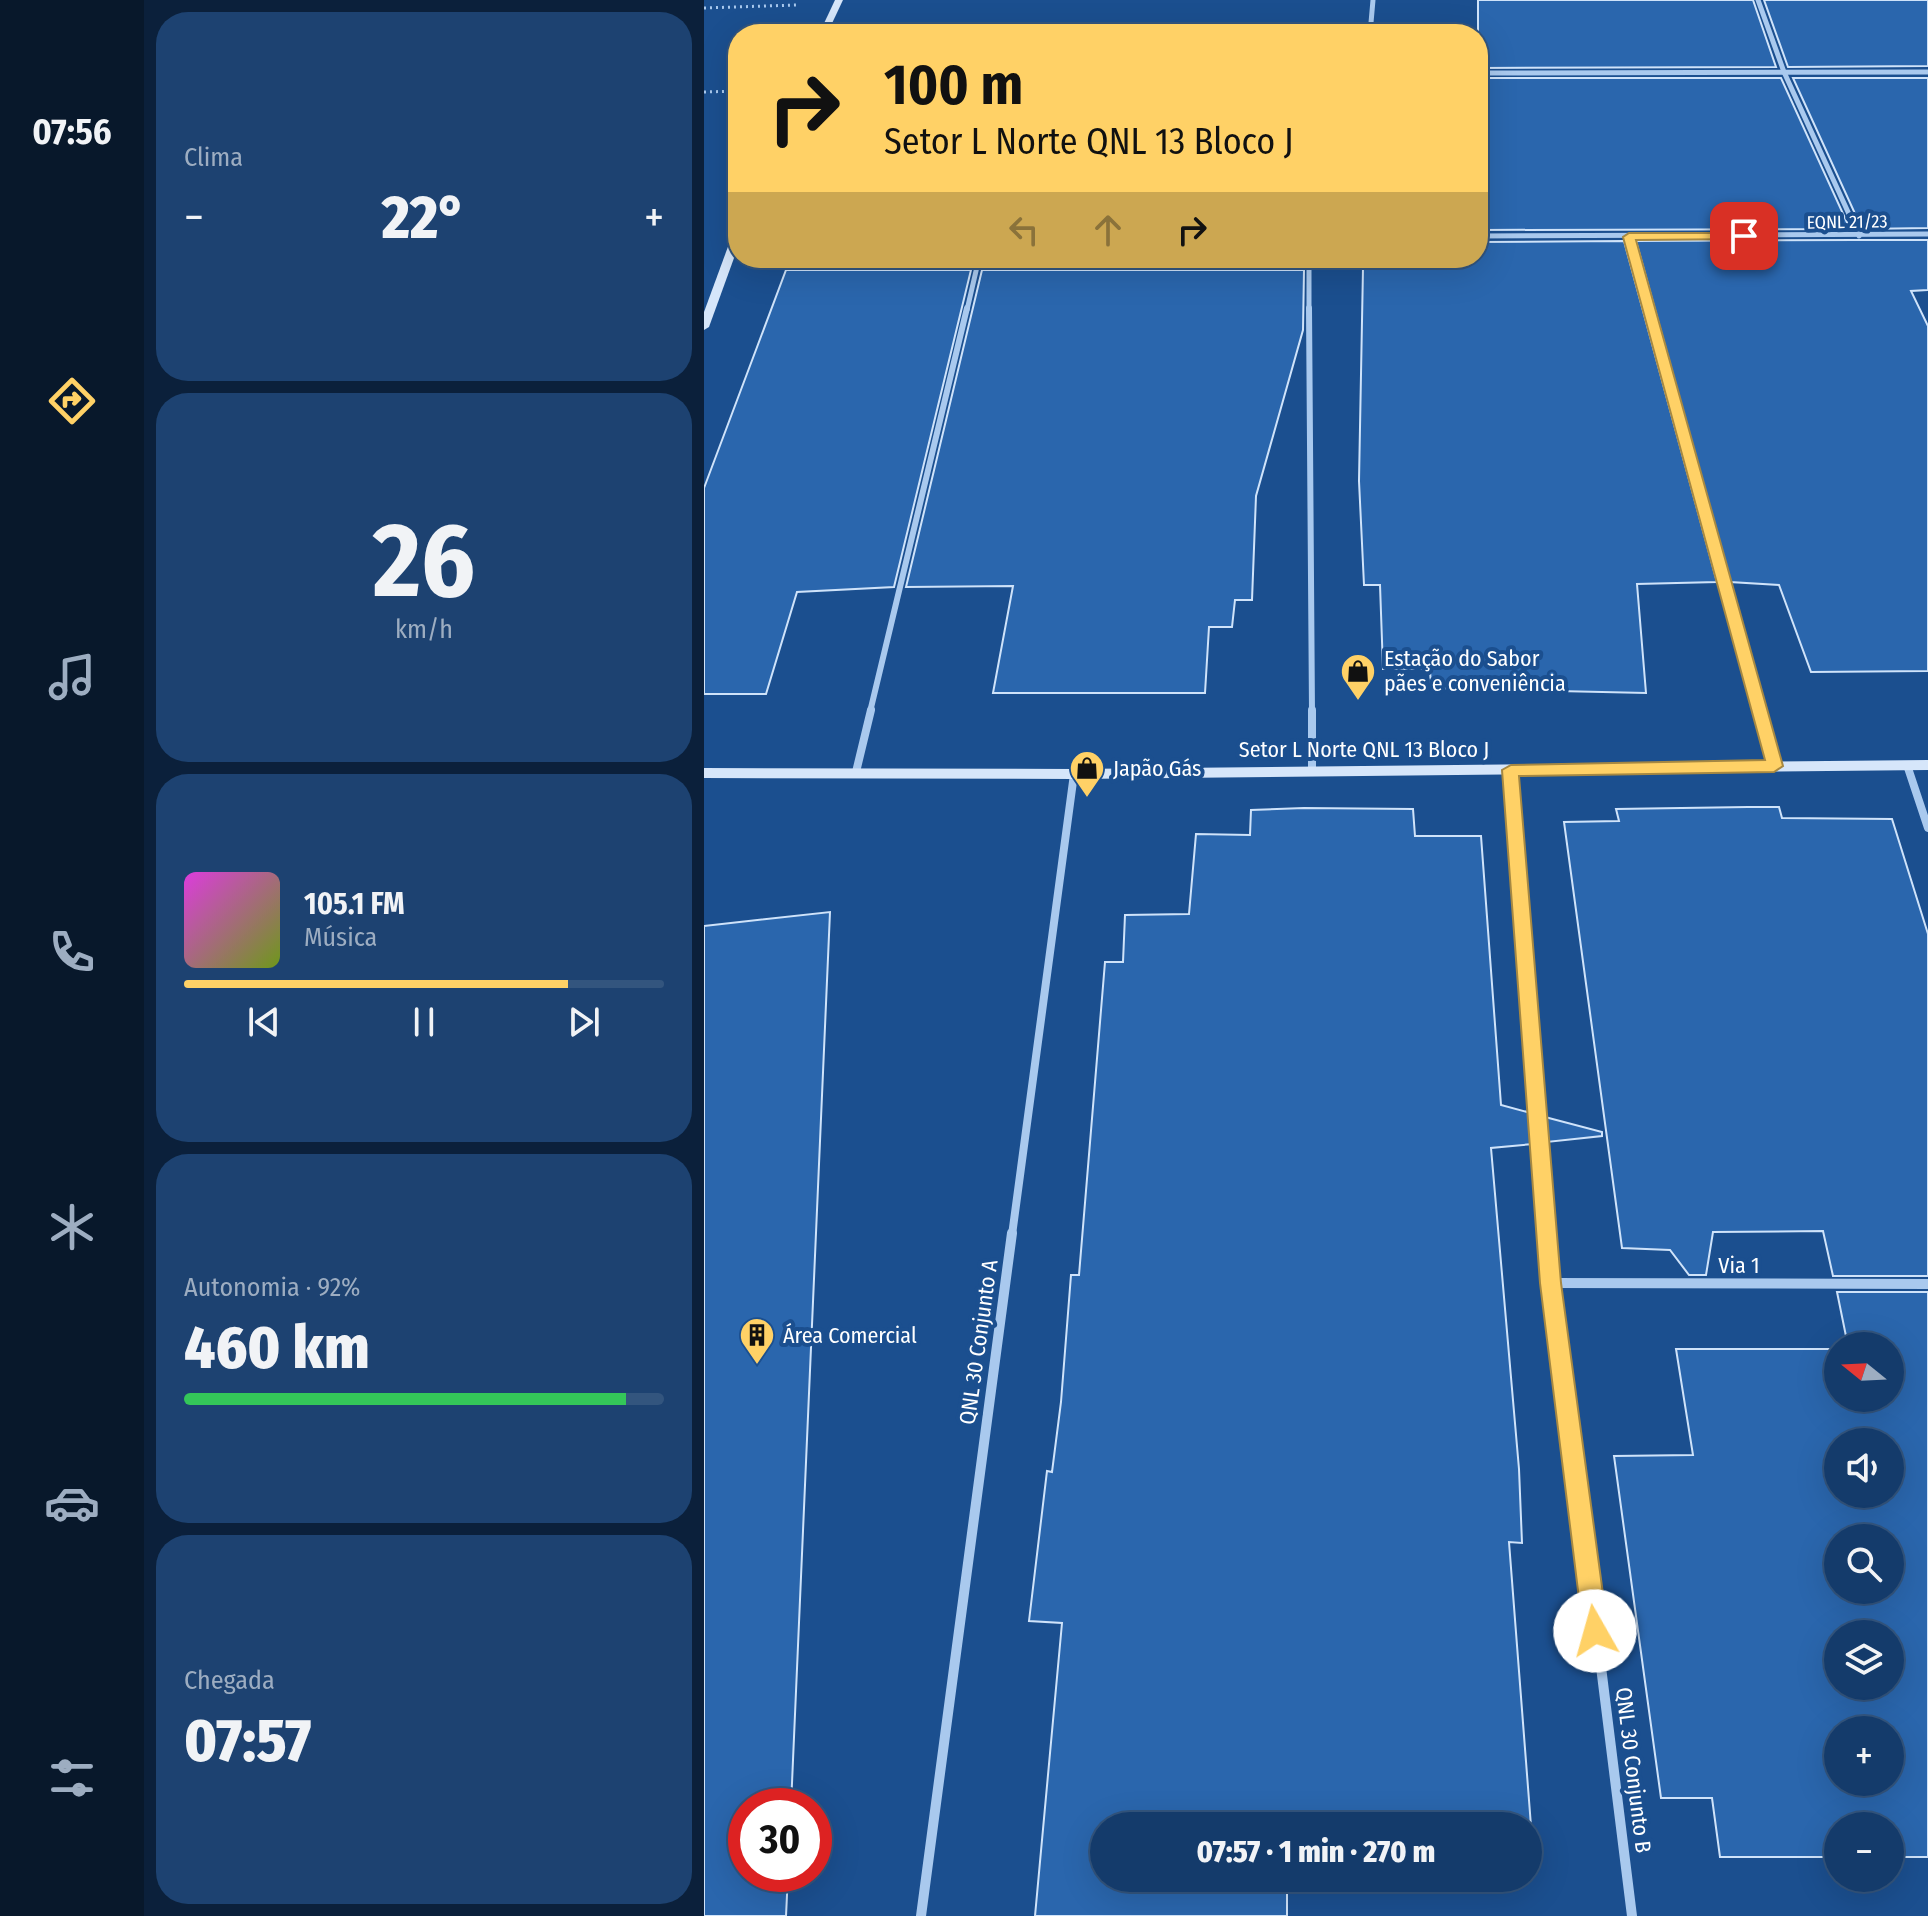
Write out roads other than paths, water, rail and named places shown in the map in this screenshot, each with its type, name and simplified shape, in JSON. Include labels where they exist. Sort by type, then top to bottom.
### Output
[{"type":"street","points":[[1371,24],[1373,0]]},
{"type":"street","points":[[1758,0],[1784,72],[1859,236]]},
{"type":"street","points":[[828,24],[838,2]]},
{"type":"street","points":[[1488,73],[1928,72]]},
{"type":"street","name":"EQNL 21/23","points":[[1488,236],[1928,234]]},
{"type":"street","points":[[1629,237],[1774,766]]},
{"type":"street","points":[[704,327],[728,263]]},
{"type":"street","points":[[856,772],[977,268]]},
{"type":"street","points":[[1309,268],[1312,770]]},
{"type":"street","points":[[1907,765],[1928,828]]},
{"type":"street","name":"Setor L Norte QNL 13 Bloco J","points":[[704,773],[1074,774],[1928,765]]},
{"type":"street","name":"QNL 30 Conjunto B","points":[[1511,770],[1551,1283],[1632,1916]]},
{"type":"street","name":"QNL 30 Conjunto A","points":[[921,1916],[1074,774]]},
{"type":"street","name":"Via 1","points":[[1551,1283],[1928,1284]]},
{"type":"place","name":"Estação do Sabor pães e conveniência","points":[[1358,702]]},
{"type":"place","name":"Japão Gás","points":[[1087,799]]},
{"type":"place","name":"Área Comercial","points":[[757,1366]]}]
